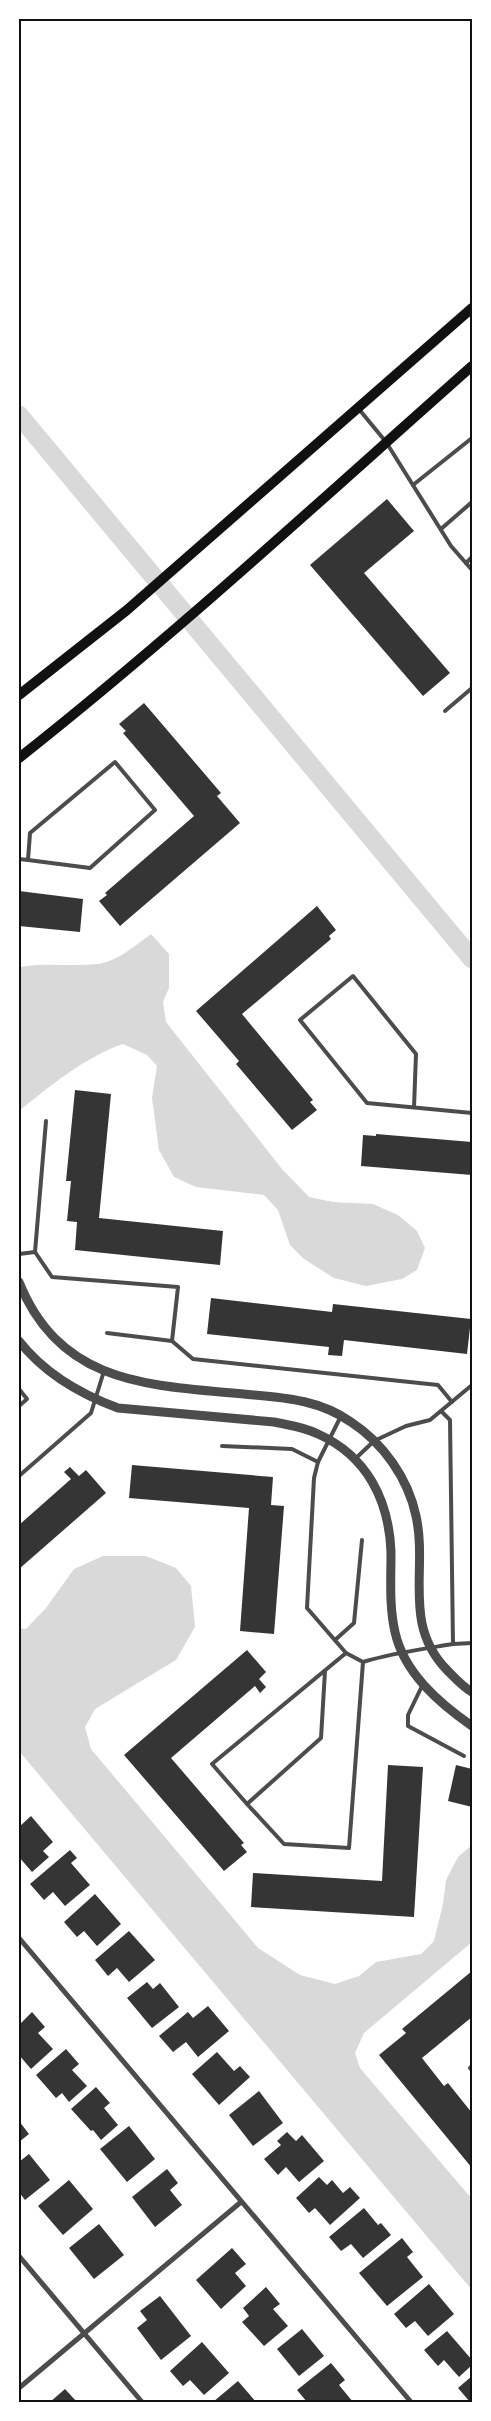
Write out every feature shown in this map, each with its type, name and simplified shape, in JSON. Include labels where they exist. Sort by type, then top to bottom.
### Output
[{"type":"main road","points":[[19,695],[127,610],[472,308]]},
{"type":"main road","points":[[19,758],[76,713],[158,643],[472,366]]},
{"type":"street","points":[[19,1282],[38,1321],[53,1337],[75,1356],[104,1371],[144,1384],[300,1399],[327,1408],[374,1441],[388,1456],[400,1475],[409,1493],[416,1517],[418,1601],[422,1626],[429,1648],[439,1662],[472,1692]]},
{"type":"street","points":[[19,1341],[30,1355],[65,1383],[96,1400],[118,1408],[274,1422],[299,1427],[329,1440],[355,1459],[380,1496],[387,1515],[390,1552],[390,1592],[395,1632],[403,1654],[410,1668],[423,1684],[447,1709],[472,1726]]},
{"type":"street","points":[[19,1938],[240,2202],[411,2402]]},
{"type":"street","points":[[19,2388],[240,2202]]},
{"type":"street","points":[[19,2256],[142,2402]]},
{"type":"lane","points":[[358,408],[386,442],[441,529],[472,570]]},
{"type":"lane","points":[[413,485],[472,438]]},
{"type":"lane","points":[[441,529],[472,502]]},
{"type":"lane","points":[[466,562],[472,557]]},
{"type":"lane","points":[[445,711],[472,688]]},
{"type":"lane","points":[[19,859],[90,868],[155,810],[116,762],[30,832],[28,860]]},
{"type":"lane","points":[[414,1107],[416,1054],[353,976],[300,1020],[367,1103],[472,1113]]},
{"type":"lane","points":[[46,1122],[35,1252],[52,1277],[178,1287],[172,1341]]},
{"type":"lane","points":[[19,1254],[35,1252]]},
{"type":"lane","points":[[107,1333],[172,1341],[193,1359],[438,1386],[452,1402]]},
{"type":"lane","points":[[19,1476],[91,1414],[104,1371]]},
{"type":"lane","points":[[355,1459],[374,1441],[406,1426],[430,1420],[442,1412],[472,1385]]},
{"type":"lane","points":[[19,1389],[27,1399],[19,1406]]},
{"type":"lane","points":[[442,1412],[450,1420],[453,1644]]},
{"type":"lane","points":[[341,1416],[318,1462],[314,1478],[307,1608],[346,1654],[363,1662],[388,1654],[403,1654],[453,1644],[472,1643]]},
{"type":"lane","points":[[222,1446],[292,1449],[318,1462]]},
{"type":"lane","points":[[335,1640],[354,1623],[362,1540]]},
{"type":"lane","points":[[346,1654],[212,1764],[284,1844],[349,1848],[363,1662]]},
{"type":"lane","points":[[247,1804],[320,1738],[325,1671]]},
{"type":"lane","points":[[423,1684],[408,1716],[408,1726],[464,1756]]},
{"type":"lane","points":[[472,2066],[470,2068],[472,2070]]},
{"type":"shaded area","points":[[151,934],[169,954],[169,988],[163,1002],[166,1022],[282,1169],[309,1197],[333,1202],[373,1204],[398,1215],[417,1231],[425,1248],[417,1270],[402,1279],[366,1286],[334,1278],[304,1259],[290,1245],[278,1210],[264,1195],[196,1187],[174,1177],[159,1150],[152,1098],[157,1066],[147,1055],[123,1044],[82,1064],[19,1111],[19,967],[104,963],[126,952]]},
{"type":"shaded area","points":[[103,1556],[146,1556],[176,1568],[191,1586],[195,1627],[176,1660],[95,1709],[85,1727],[91,1749],[258,1948],[300,1975],[335,1984],[359,1976],[376,1962],[421,1954],[434,1941],[443,1904],[446,1880],[458,1857],[472,1845],[472,1942],[364,2033],[355,2053],[360,2068],[472,2199],[472,2290],[19,1751],[19,1628],[26,1629],[46,1608],[74,1569]]},
{"type":"building","points":[[387,499],[414,531],[364,573],[450,673],[423,696],[310,565]]},
{"type":"building","points":[[144,703],[221,793],[217,796],[240,823],[120,926],[99,901],[107,895],[105,893],[194,816],[123,733],[126,731],[119,724]]},
{"type":"building","points":[[19,891],[83,899],[80,932],[19,926]]},
{"type":"building","points":[[317,906],[336,930],[329,936],[331,939],[242,1014],[313,1100],[310,1102],[317,1110],[292,1130],[236,1064],[239,1061],[196,1011]]},
{"type":"building","points":[[75,1090],[111,1094],[99,1218],[223,1231],[220,1265],[75,1250],[77,1222],[67,1221],[71,1181],[66,1181]]},
{"type":"building","points":[[376,1134],[472,1142],[472,1175],[361,1166],[363,1135],[376,1136]]},
{"type":"building","points":[[211,1298],[332,1312],[333,1304],[471,1319],[467,1354],[344,1340],[342,1356],[328,1355],[329,1347],[207,1334]]},
{"type":"building","points":[[132,1465],[273,1477],[271,1505],[284,1506],[274,1634],[240,1631],[249,1508],[129,1498]]},
{"type":"building","points":[[70,1467],[79,1476],[86,1470],[106,1493],[19,1569],[19,1525],[71,1479],[64,1472]]},
{"type":"building","points":[[247,1650],[266,1672],[259,1679],[266,1687],[260,1693],[255,1686],[171,1758],[244,1843],[241,1845],[247,1852],[224,1871],[124,1755]]},
{"type":"building","points":[[388,1765],[423,1767],[414,1917],[251,1907],[253,1873],[382,1881]]},
{"type":"building","points":[[456,1765],[472,1769],[472,1807],[448,1801]]},
{"type":"building","points":[[31,1816],[53,1842],[43,1851],[49,1857],[32,1872],[19,1857],[19,1827]]},
{"type":"building","points":[[70,1850],[77,1858],[71,1863],[90,1885],[65,1906],[53,1892],[44,1900],[30,1884]]},
{"type":"building","points":[[95,1894],[121,1924],[97,1946],[84,1931],[77,1937],[64,1922]]},
{"type":"building","points":[[129,1931],[155,1960],[129,1982],[117,1968],[108,1976],[95,1960]]},
{"type":"building","points":[[472,1971],[472,2017],[422,2058],[444,2086],[448,2083],[472,2113],[472,2168],[379,2055],[406,2033],[402,2029]]},
{"type":"building","points":[[147,1982],[153,1989],[160,1983],[179,2007],[152,2028],[127,1998]]},
{"type":"building","points":[[208,2006],[229,2031],[198,2057],[186,2042],[173,2052],[159,2036],[188,2012],[193,2018]]},
{"type":"building","points":[[32,2012],[45,2027],[38,2033],[53,2049],[31,2069],[19,2055],[19,2025]]},
{"type":"building","points":[[66,2049],[79,2064],[72,2070],[87,2086],[69,2102],[62,2093],[56,2098],[36,2075]]},
{"type":"building","points":[[217,2052],[234,2071],[240,2066],[250,2077],[219,2105],[192,2074]]},
{"type":"building","points":[[96,2087],[110,2103],[104,2108],[118,2125],[101,2140],[71,2109]]},
{"type":"building","points":[[259,2091],[283,2123],[253,2146],[229,2115]]},
{"type":"building","points":[[19,2121],[29,2134],[19,2142]]},
{"type":"building","points":[[129,2126],[155,2159],[127,2182],[100,2149]]},
{"type":"building","points":[[287,2132],[296,2141],[302,2135],[324,2161],[299,2182],[286,2167],[278,2175],[264,2159],[281,2145],[277,2141]]},
{"type":"building","points":[[29,2154],[50,2180],[25,2200],[19,2192],[19,2162]]},
{"type":"building","points":[[167,2169],[178,2183],[170,2190],[182,2205],[155,2227],[132,2197]]},
{"type":"building","points":[[319,2177],[327,2185],[332,2180],[343,2193],[350,2187],[360,2198],[330,2225],[315,2208],[309,2213],[296,2198]]},
{"type":"building","points":[[69,2180],[93,2209],[63,2235],[38,2206]]},
{"type":"building","points":[[364,2208],[378,2225],[381,2223],[391,2235],[363,2258],[351,2244],[341,2251],[329,2237]]},
{"type":"building","points":[[99,2224],[124,2255],[94,2279],[69,2248]]},
{"type":"building","points":[[402,2238],[413,2252],[407,2257],[423,2277],[387,2306],[359,2273]]},
{"type":"building","points":[[232,2248],[246,2264],[235,2273],[246,2286],[221,2309],[196,2280]]},
{"type":"building","points":[[429,2284],[454,2314],[428,2336],[415,2321],[406,2328],[394,2314]]},
{"type":"building","points":[[266,2287],[280,2304],[273,2309],[288,2326],[264,2346],[242,2322],[249,2316],[243,2308]]},
{"type":"building","points":[[160,2296],[191,2336],[161,2360],[137,2328],[147,2320],[140,2311]]},
{"type":"building","points":[[302,2329],[324,2356],[299,2376],[277,2349]]},
{"type":"building","points":[[447,2331],[472,2360],[472,2365],[459,2377],[444,2360],[438,2366],[424,2350]]},
{"type":"building","points":[[202,2342],[229,2373],[204,2395],[190,2380],[183,2386],[170,2371]]},
{"type":"building","points":[[331,2363],[345,2380],[339,2385],[353,2402],[307,2402],[297,2390]]},
{"type":"building","points":[[472,2376],[472,2402],[470,2402],[458,2388]]},
{"type":"building","points":[[238,2381],[256,2402],[213,2402]]},
{"type":"building","points":[[65,2389],[77,2402],[50,2402]]},
{"type":"waterway","points":[[19,415],[472,959]]}]
